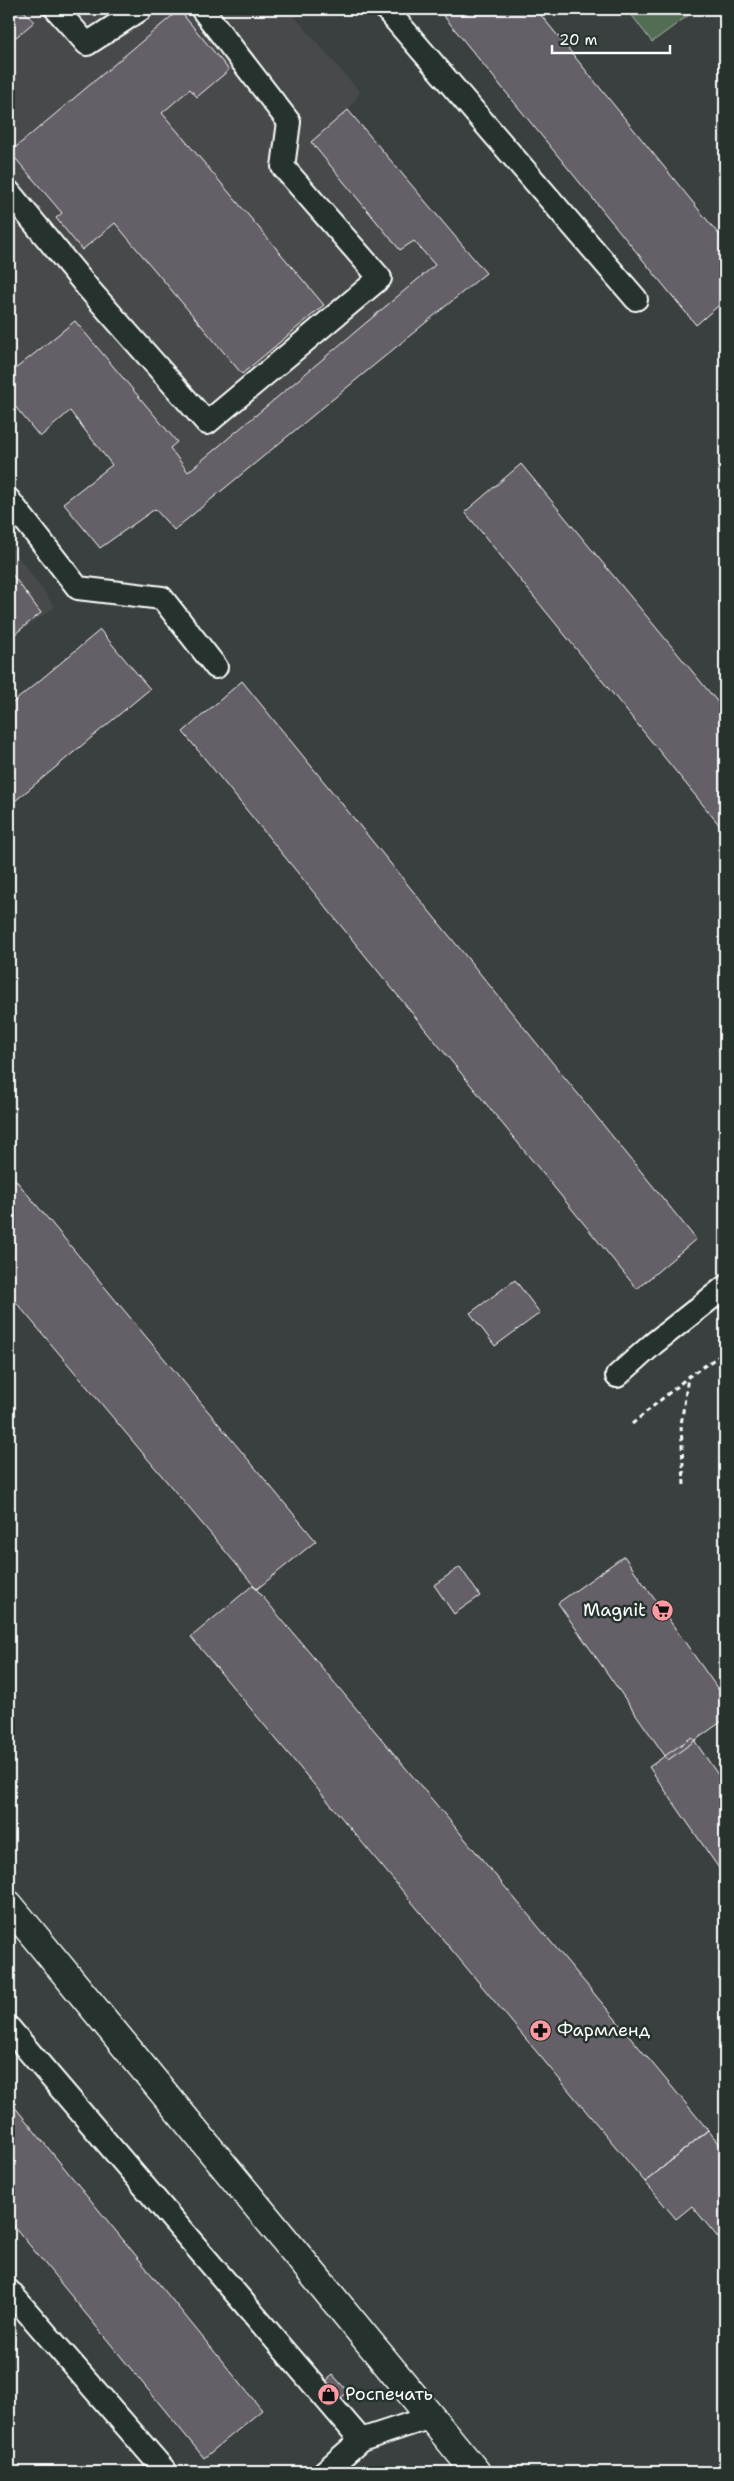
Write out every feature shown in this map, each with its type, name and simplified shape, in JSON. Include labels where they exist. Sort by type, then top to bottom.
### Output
[{"type":"street","points":[[9,1905],[476,2472]]},
{"type":"lane","points":[[56,9],[87,44],[141,9]]},
{"type":"lane","points":[[9,192],[88,288],[207,422],[380,278],[283,167],[290,122],[202,9]]},
{"type":"lane","points":[[386,9],[636,299]]},
{"type":"lane","points":[[9,500],[78,588],[162,598],[216,666]]},
{"type":"lane","points":[[617,1376],[652,1344],[725,1287]]},
{"type":"lane","points":[[9,2028],[361,2440]]},
{"type":"lane","points":[[9,2291],[166,2472]]},
{"type":"lane","points":[[324,2472],[361,2440],[431,2417]]},
{"type":"path","points":[[632,1424],[688,1377],[725,1352]]},
{"type":"path","points":[[684,1485],[681,1424],[688,1377]]},
{"type":"shaded area","points":[[9,9],[288,9],[360,92],[341,121],[455,267],[185,487],[70,368],[9,385]]},
{"type":"shaded area","points":[[9,544],[55,607],[9,639]]},
{"type":"green space","points":[[627,9],[697,9],[652,42]]},
{"type":"building","points":[[9,9],[22,9],[34,22],[9,43]]},
{"type":"building","points":[[438,9],[536,9],[725,242],[725,300],[696,325]]},
{"type":"building","points":[[179,10],[229,70],[197,97],[190,89],[162,113],[324,305],[242,374],[115,223],[82,250],[56,218],[62,213],[10,152]]},
{"type":"building","points":[[348,110],[486,273],[174,530],[155,509],[100,548],[63,503],[112,465],[70,411],[40,437],[9,399],[9,374],[75,321],[177,442],[170,448],[188,472],[435,265],[414,241],[400,250],[311,142]]},
{"type":"building","points":[[521,464],[725,711],[725,832],[465,512]]},
{"type":"building","points":[[9,570],[41,613],[11,637],[9,634]]},
{"type":"building","points":[[100,630],[150,689],[9,806],[9,706]]},
{"type":"building","points":[[242,681],[696,1239],[637,1289],[183,732]]},
{"type":"building","points":[[9,1172],[316,1541],[257,1589],[9,1294]]},
{"type":"building","points":[[515,1280],[540,1313],[495,1346],[470,1313]]},
{"type":"building","points":[[624,1556],[725,1699],[725,1719],[668,1760],[558,1603]]},
{"type":"building","points":[[460,1567],[480,1596],[454,1614],[434,1585]]},
{"type":"building","points":[[253,1585],[708,2130],[645,2182],[191,1637]]},
{"type":"building","points":[[692,1737],[725,1785],[725,1877],[649,1767]]},
{"type":"building","points":[[9,2100],[262,2410],[204,2458],[9,2220]]},
{"type":"building","points":[[708,2130],[721,2146],[725,2142],[725,2246],[692,2206],[676,2219],[645,2182]]},
{"type":"building","name":"Роспечать","points":[[333,2375],[348,2392],[324,2413],[309,2395]]},
{"type":"place","name":"Magnit","points":[[662,1610]]},
{"type":"place","name":"Фармленд","points":[[541,2030]]},
{"type":"place","name":"Роспечать","points":[[329,2394]]}]
